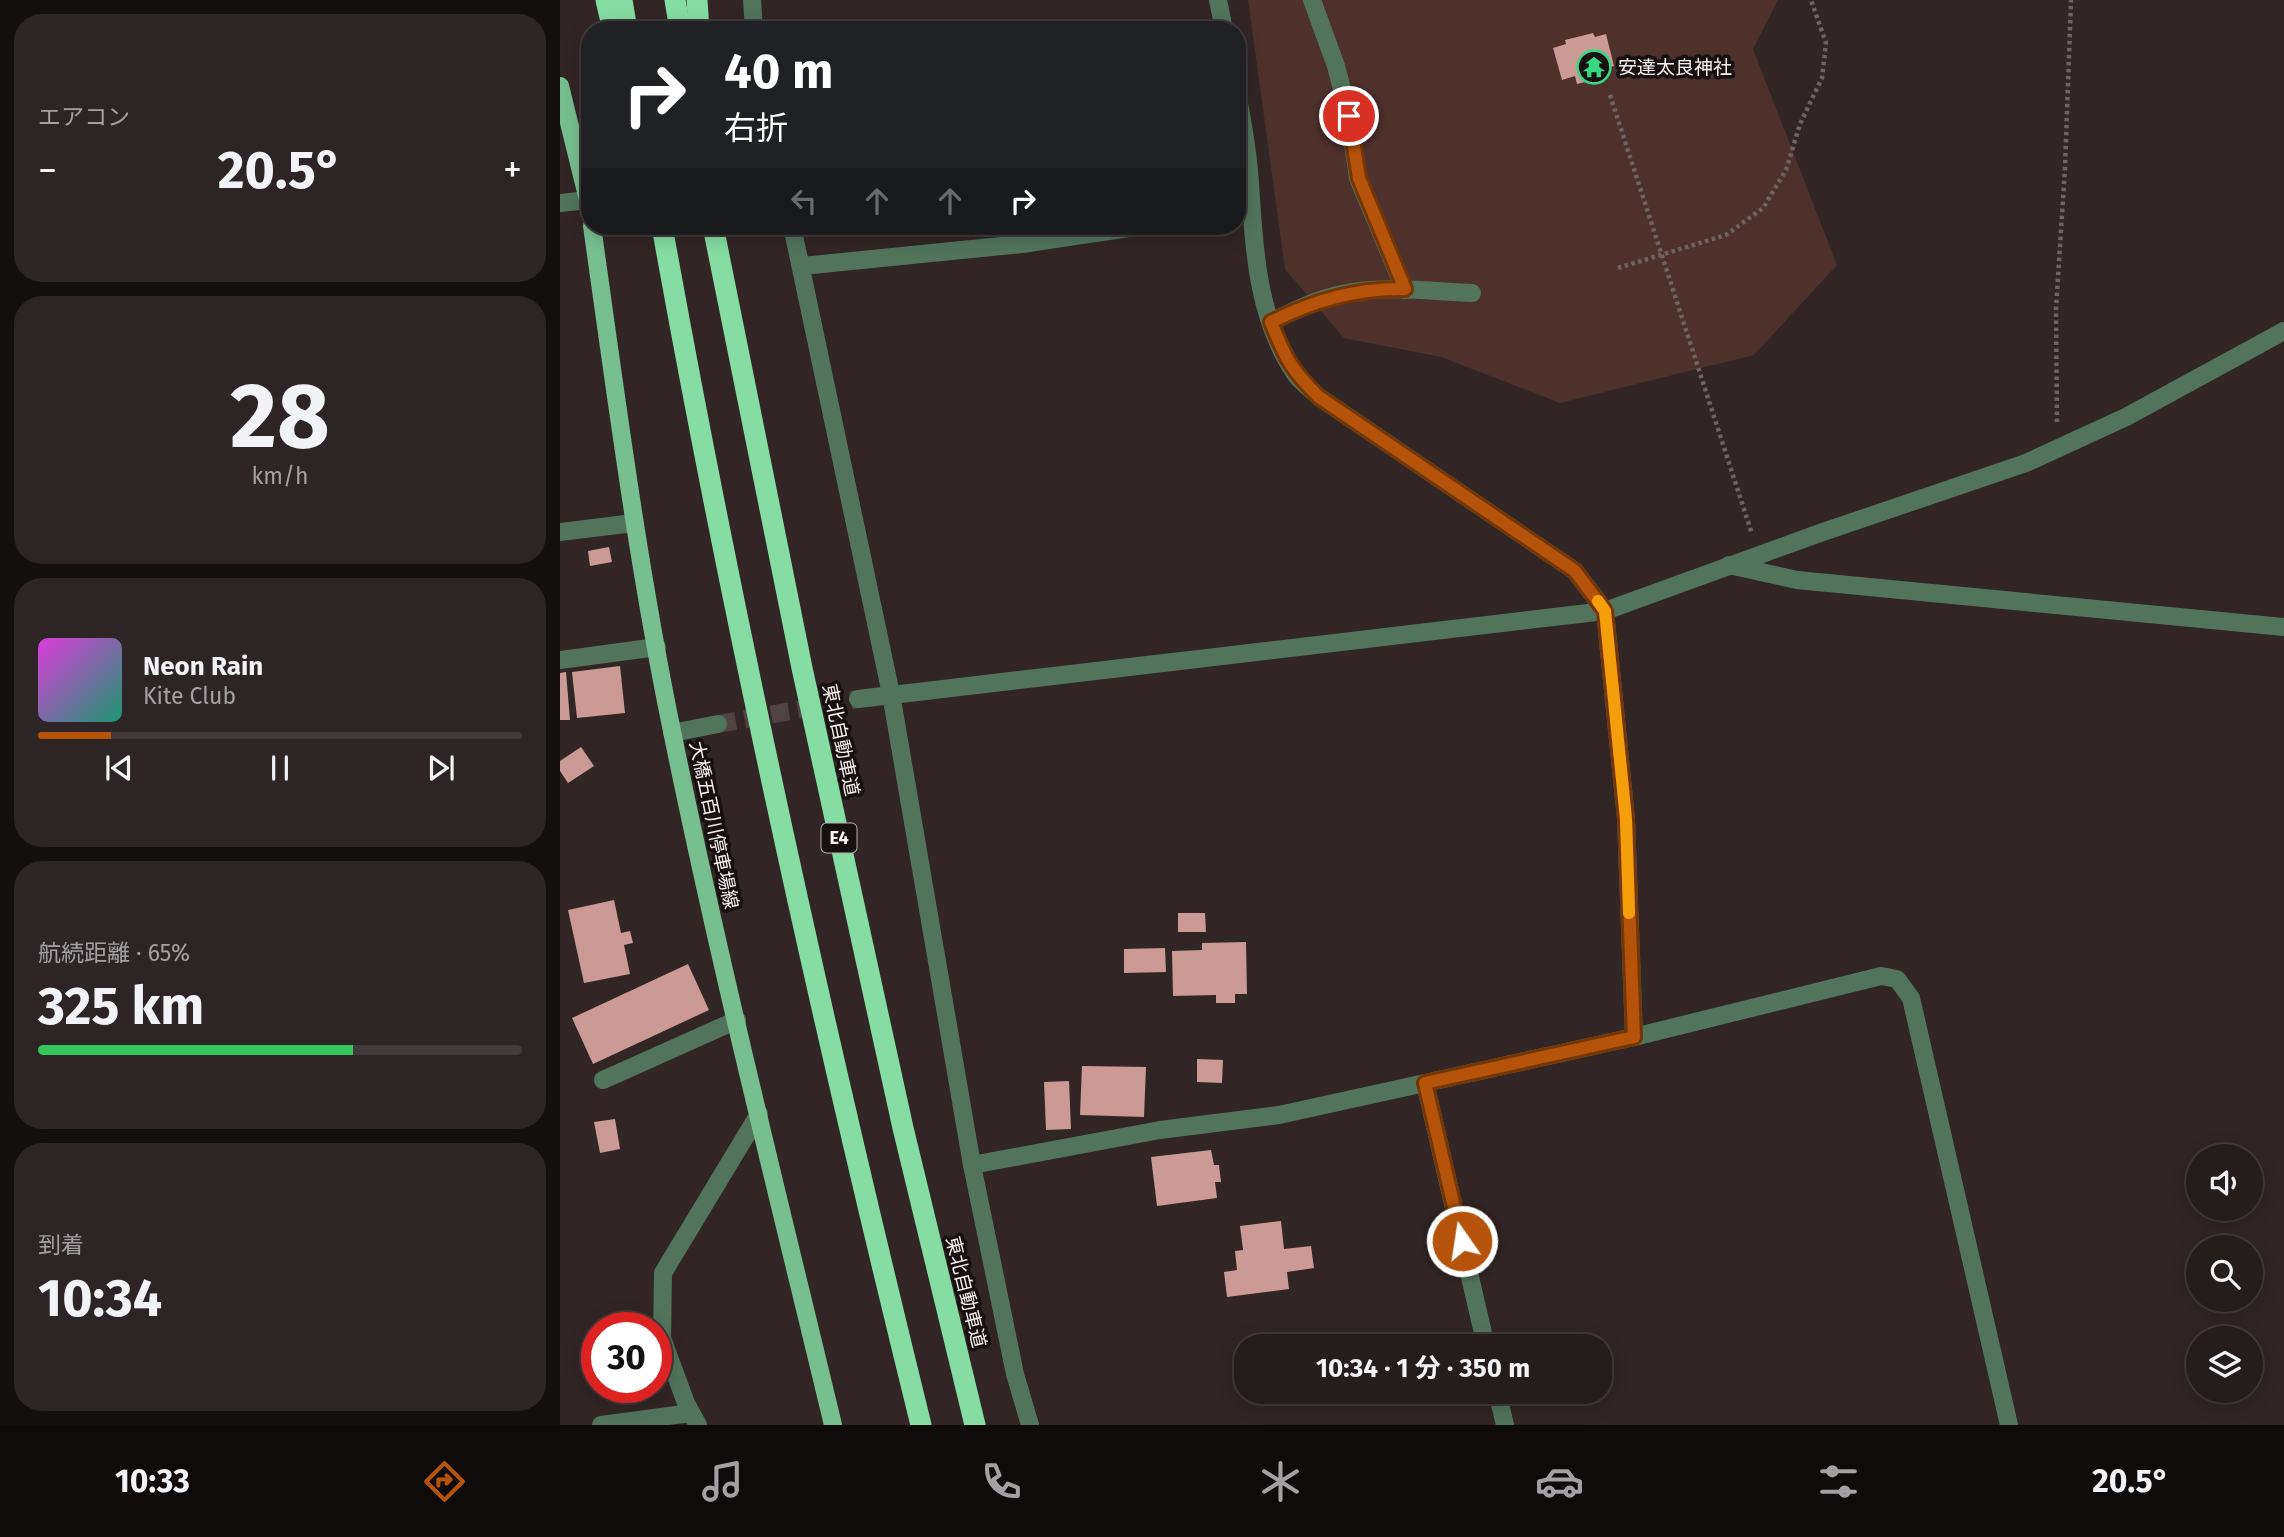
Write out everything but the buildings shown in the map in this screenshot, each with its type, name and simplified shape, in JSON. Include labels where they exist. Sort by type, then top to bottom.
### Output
[{"type":"highway","points":[[606,0],[611,21]]},
{"type":"highway","points":[[621,0],[625,21]]},
{"type":"highway","points":[[675,0],[678,21]]},
{"type":"highway","points":[[697,0],[698,21]]},
{"type":"highway","points":[[663,235],[757,709],[851,1139],[921,1425]]},
{"type":"highway","name":"東北自動車道","points":[[715,235],[837,830],[903,1128],[975,1425]]},
{"type":"main road","points":[[560,86],[581,171]]},
{"type":"main road","name":"大橋五百川停車場線","points":[[593,235],[634,523],[672,733],[833,1425]]},
{"type":"street","points":[[752,0],[753,21]]},
{"type":"street","points":[[1218,0],[1222,21]]},
{"type":"street","points":[[1312,0],[1336,66],[1349,116],[1359,178],[1405,289]]},
{"type":"street","points":[[560,203],[581,204]]},
{"type":"street","points":[[1246,220],[1259,283],[1271,322],[1283,353],[1298,377],[1319,397],[1575,571],[1605,611],[1626,819],[1634,1037]]},
{"type":"street","points":[[794,235],[891,694],[972,1165],[1015,1374],[1030,1425]]},
{"type":"street","points":[[802,266],[1022,244],[1082,235]]},
{"type":"street","points":[[1271,322],[1293,311],[1339,295],[1361,291],[1405,289],[1472,293]]},
{"type":"street","points":[[858,699],[1605,611],[2026,463],[2126,417],[2284,331]]},
{"type":"street","points":[[560,532],[634,523]]},
{"type":"street","points":[[1730,565],[1797,580],[2284,627]]},
{"type":"street","points":[[560,660],[657,647]]},
{"type":"street","points":[[672,733],[718,723]]},
{"type":"street","points":[[972,1165],[1160,1130],[1279,1115],[1634,1037],[1881,976],[1897,979],[1910,998],[2009,1425]]},
{"type":"street","points":[[603,1080],[737,1020]]},
{"type":"street","points":[[1425,1083],[1483,1334]]},
{"type":"street","points":[[601,1425],[695,1419],[685,1403],[662,1338],[663,1273],[759,1114]]},
{"type":"street","points":[[1500,1404],[1505,1425]]},
{"type":"path","points":[[1618,268],[1726,235],[1763,208],[1786,170],[1800,124],[1822,78],[1826,43],[1811,0]]},
{"type":"path","points":[[2057,449],[2056,309],[2065,168],[2071,0]]},
{"type":"path","points":[[1610,95],[1759,555]]},
{"type":"shaded area","points":[[1248,0],[1778,0],[1753,49],[1837,265],[1754,355],[1560,403],[1441,357],[1344,338],[1285,269]]},
{"type":"tunnel","points":[[718,724],[858,699]]},
{"type":"slow traffic","points":[[1598,601],[1605,611],[1626,819],[1629,913]]},
{"type":"place","name":"安達太良神社","points":[[1594,67]]},
{"type":"route","points":[[1349,116],[1359,178],[1405,289],[1339,295],[1293,311],[1271,322],[1283,353],[1298,377],[1319,397],[1575,571],[1605,611],[1626,819],[1634,1037],[1425,1083],[1462,1241]]}]
